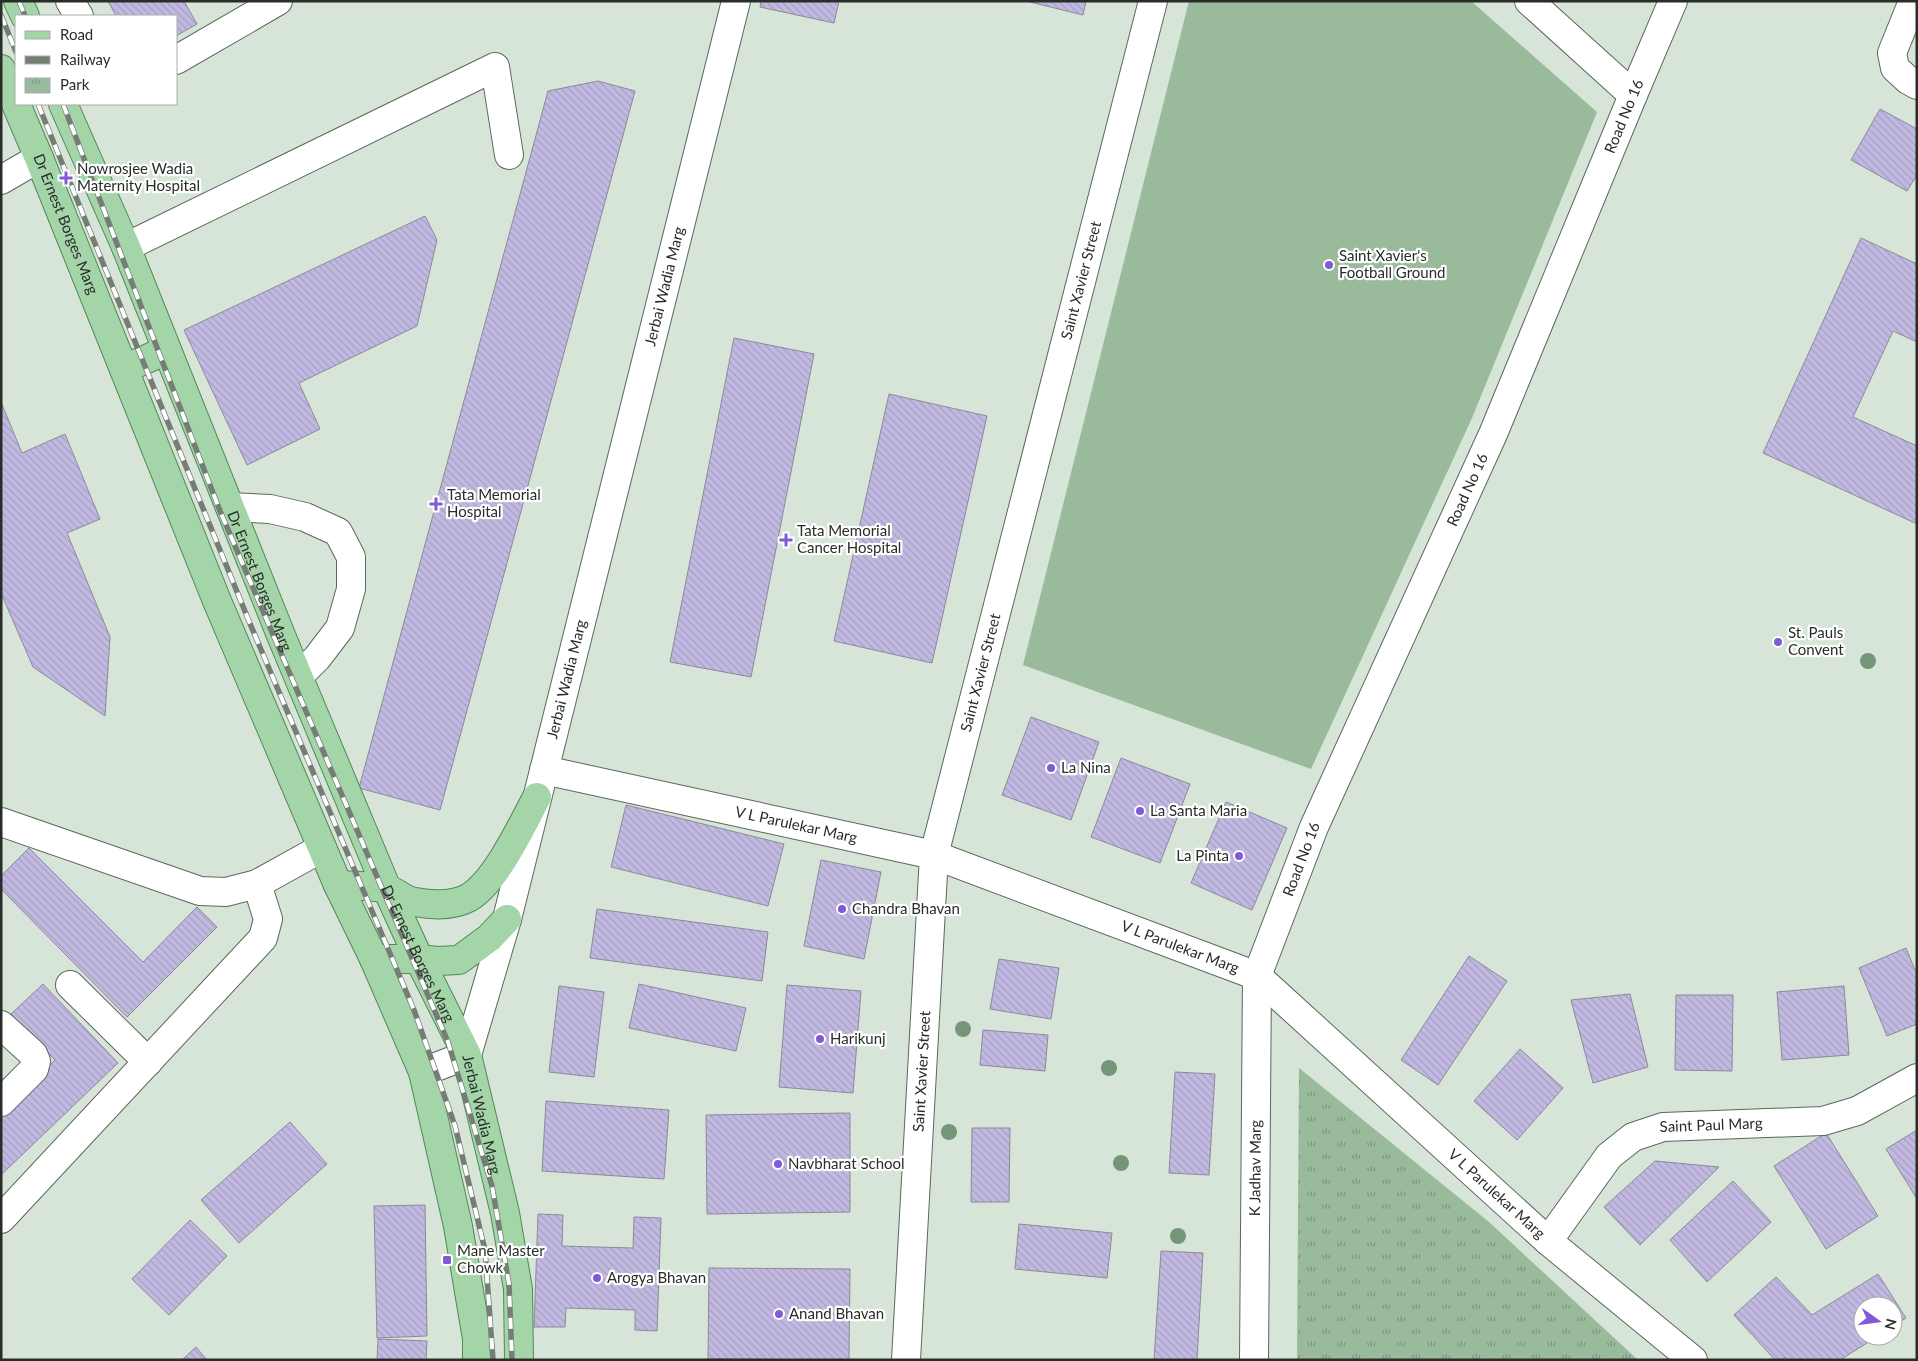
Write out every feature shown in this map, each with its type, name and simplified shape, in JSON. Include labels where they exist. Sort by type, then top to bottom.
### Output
[{"type":"main road","points":[[18,1],[25,15]]},
{"type":"main road","name":"Dr Ernest Borges Marg","points":[[1,69],[15,102]]},
{"type":"main road","name":"Dr Ernest Borges Marg","points":[[16,105],[217,601],[338,885],[374,959]]},
{"type":"main road","name":"Dr Ernest Borges Marg","points":[[63,105],[126,247],[298,675],[388,889],[419,959],[467,1055]]},
{"type":"main road","points":[[124,369],[167,350]]},
{"type":"main road","points":[[338,885],[388,889],[413,902],[450,903],[468,898],[486,882],[510,848],[538,797]]},
{"type":"main road","points":[[478,1360],[477,1339],[458,1226],[423,1072],[374,959],[459,960],[489,938],[507,919]]},
{"type":"main road","name":"Jerbai Wadia Marg","points":[[467,1055],[505,1213],[518,1289],[519,1360]]},
{"type":"street","points":[[70,1],[78,15]]},
{"type":"street","points":[[178,59],[278,1]]},
{"type":"street","name":"Jerbai Wadia Marg","points":[[467,1055],[507,919],[736,1]]},
{"type":"street","name":"Saint Xavier Street","points":[[906,1360],[934,855],[1153,1]]},
{"type":"street","points":[[1529,1],[1632,95]]},
{"type":"street","name":"Road No 16","points":[[1257,976],[1314,827],[1492,434],[1632,95],[1673,1]]},
{"type":"street","points":[[1913,1],[1892,53],[1895,68],[1908,80],[1917,85]]},
{"type":"street","points":[[126,247],[496,67],[509,155]]},
{"type":"street","points":[[1,180],[39,158]]},
{"type":"street","points":[[230,507],[270,509],[305,517],[338,532],[351,557],[351,589],[340,628],[317,658],[298,675]]},
{"type":"street","name":"V L Parulekar Marg","points":[[544,770],[934,855],[1257,976],[1548,1241],[1693,1360]]},
{"type":"street","points":[[1,822],[200,891],[226,892],[257,884],[322,848]]},
{"type":"street","points":[[1,1219],[263,938],[268,920],[257,884]]},
{"type":"street","name":"K Jadhav Marg","points":[[1254,1360],[1257,976]]},
{"type":"street","points":[[70,985],[148,1062]]},
{"type":"street","points":[[1,1025],[33,1054],[36,1061],[34,1070],[1,1102]]},
{"type":"street","points":[[423,1072],[467,1055]]},
{"type":"street","name":"Saint Paul Marg","points":[[1548,1241],[1609,1156],[1633,1137],[1663,1127],[1824,1121],[1857,1111],[1917,1078]]},
{"type":"green space","name":"Saint Xavier's Football Ground","points":[[1189,1],[1471,1],[1597,112],[1472,418],[1311,769],[1023,665]]},
{"type":"green space","points":[[1299,1068],[1489,1222],[1638,1360],[1297,1360]]},
{"type":"building","points":[[108,1],[184,1],[197,24],[178,35],[178,15],[115,15]]},
{"type":"building","points":[[761,1],[839,1],[834,23],[760,7]]},
{"type":"building","points":[[1026,1],[1086,1],[1083,15]]},
{"type":"building","points":[[598,81],[635,91],[440,810],[359,788],[548,91]]},
{"type":"building","points":[[1880,109],[1917,129],[1917,175],[1907,191],[1851,160]]},
{"type":"building","points":[[425,216],[437,240],[417,326],[299,383],[320,429],[247,465],[184,330]]},
{"type":"building","points":[[1861,238],[1917,264],[1917,342],[1893,331],[1853,417],[1917,446],[1917,524],[1763,453]]},
{"type":"building","points":[[734,338],[814,354],[751,677],[670,662]]},
{"type":"building","points":[[889,394],[987,416],[932,663],[834,641]]},
{"type":"building","points":[[1,402],[22,453],[65,434],[100,519],[67,533],[110,637],[105,716],[33,667],[1,593]]},
{"type":"building","name":"La Nina","points":[[1031,717],[1099,742],[1071,820],[1002,795]]},
{"type":"building","name":"La Santa Maria","points":[[1121,758],[1190,784],[1160,863],[1091,837]]},
{"type":"building","name":"La Pinta","points":[[1226,802],[1287,828],[1252,910],[1191,883]]},
{"type":"building","points":[[626,805],[784,844],[768,906],[611,867]]},
{"type":"building","points":[[29,848],[143,962],[197,907],[217,927],[127,1017],[1,889],[1,876]]},
{"type":"building","name":"Chandra Bhavan","points":[[821,860],[881,872],[864,959],[804,946]]},
{"type":"building","points":[[597,909],[768,932],[762,981],[590,958]]},
{"type":"building","points":[[1906,948],[1917,975],[1917,1024],[1887,1036],[1859,968]]},
{"type":"building","points":[[1469,956],[1507,981],[1438,1085],[1401,1060]]},
{"type":"building","points":[[999,959],[1059,968],[1051,1019],[990,1009]]},
{"type":"building","points":[[43,984],[118,1063],[1,1175],[1,1111],[55,1060],[11,1014]]},
{"type":"building","points":[[639,984],[746,1008],[736,1051],[629,1028]]},
{"type":"building","name":"Harikunj","points":[[787,985],[861,991],[853,1093],[779,1087]]},
{"type":"building","points":[[559,986],[604,992],[594,1077],[549,1072]]},
{"type":"building","points":[[1844,986],[1849,1055],[1782,1060],[1777,992]]},
{"type":"building","points":[[1630,994],[1648,1067],[1593,1083],[1571,1000]]},
{"type":"building","points":[[1676,995],[1733,995],[1732,1071],[1675,1070]]},
{"type":"building","points":[[983,1030],[1048,1035],[1045,1071],[980,1065]]},
{"type":"building","points":[[1520,1049],[1563,1088],[1517,1140],[1474,1101]]},
{"type":"building","points":[[1175,1072],[1215,1074],[1209,1175],[1169,1173]]},
{"type":"building","points":[[546,1101],[669,1110],[664,1179],[542,1171]]},
{"type":"building","name":"Navbharat School","points":[[850,1113],[850,1212],[707,1214],[706,1115]]},
{"type":"building","points":[[290,1122],[327,1164],[239,1243],[201,1200]]},
{"type":"building","points":[[972,1128],[1010,1128],[1009,1202],[971,1202]]},
{"type":"building","points":[[1917,1130],[1917,1199],[1886,1149]]},
{"type":"building","points":[[1826,1133],[1878,1216],[1826,1249],[1774,1166]]},
{"type":"building","points":[[1655,1161],[1719,1167],[1640,1245],[1604,1207]]},
{"type":"building","points":[[1733,1181],[1771,1222],[1707,1282],[1670,1240]]},
{"type":"building","points":[[425,1205],[427,1336],[377,1338],[374,1206]]},
{"type":"building","name":"Arogya Bhavan","points":[[538,1214],[563,1215],[562,1246],[633,1248],[634,1217],[661,1218],[657,1331],[635,1330],[635,1310],[566,1308],[565,1327],[534,1327]]},
{"type":"building","points":[[190,1220],[227,1256],[169,1315],[132,1279]]},
{"type":"building","points":[[1019,1224],[1112,1233],[1107,1278],[1015,1269]]},
{"type":"building","points":[[1161,1251],[1203,1253],[1197,1360],[1154,1360]]},
{"type":"building","name":"Anand Bhavan","points":[[709,1268],[850,1269],[849,1360],[708,1359]]},
{"type":"building","points":[[1878,1274],[1892,1296],[1853,1296],[1853,1346],[1862,1346],[1840,1360],[1787,1360],[1785,1357],[1782,1360],[1775,1360],[1734,1315],[1776,1277],[1812,1315]]},
{"type":"building","points":[[378,1339],[427,1341],[426,1360],[377,1360]]},
{"type":"building","points":[[196,1347],[207,1360],[182,1360]]},
{"type":"railway","points":[[19,1],[25,15]]},
{"type":"railway","points":[[1,15],[15,50]]},
{"type":"railway","points":[[38,105],[251,626],[414,1010],[455,1126],[485,1250],[493,1360]]},
{"type":"railway","points":[[63,105],[220,511],[448,1042],[492,1186],[509,1284],[512,1360]]},
{"type":"place","name":"Nowrosjee Wadia Maternity Hospital","points":[[66,178]]},
{"type":"place","name":"Saint Xavier's Football Ground","points":[[1329,265]]},
{"type":"place","name":"Tata Memorial Hospital","points":[[436,504]]},
{"type":"place","name":"Tata Memorial Cancer Hospital","points":[[786,540]]},
{"type":"place","name":"St. Pauls Convent","points":[[1778,642]]},
{"type":"place","name":"La Nina","points":[[1051,768]]},
{"type":"place","name":"La Santa Maria","points":[[1140,811]]},
{"type":"place","name":"La Pinta","points":[[1239,856]]},
{"type":"place","name":"Chandra Bhavan","points":[[842,909]]},
{"type":"place","name":"Harikunj","points":[[820,1039]]},
{"type":"place","name":"Navbharat School","points":[[778,1164]]},
{"type":"place","name":"Mane Master Chowk","points":[[447,1260]]},
{"type":"place","name":"Arogya Bhavan","points":[[597,1278]]},
{"type":"place","name":"Anand Bhavan","points":[[779,1314]]}]
